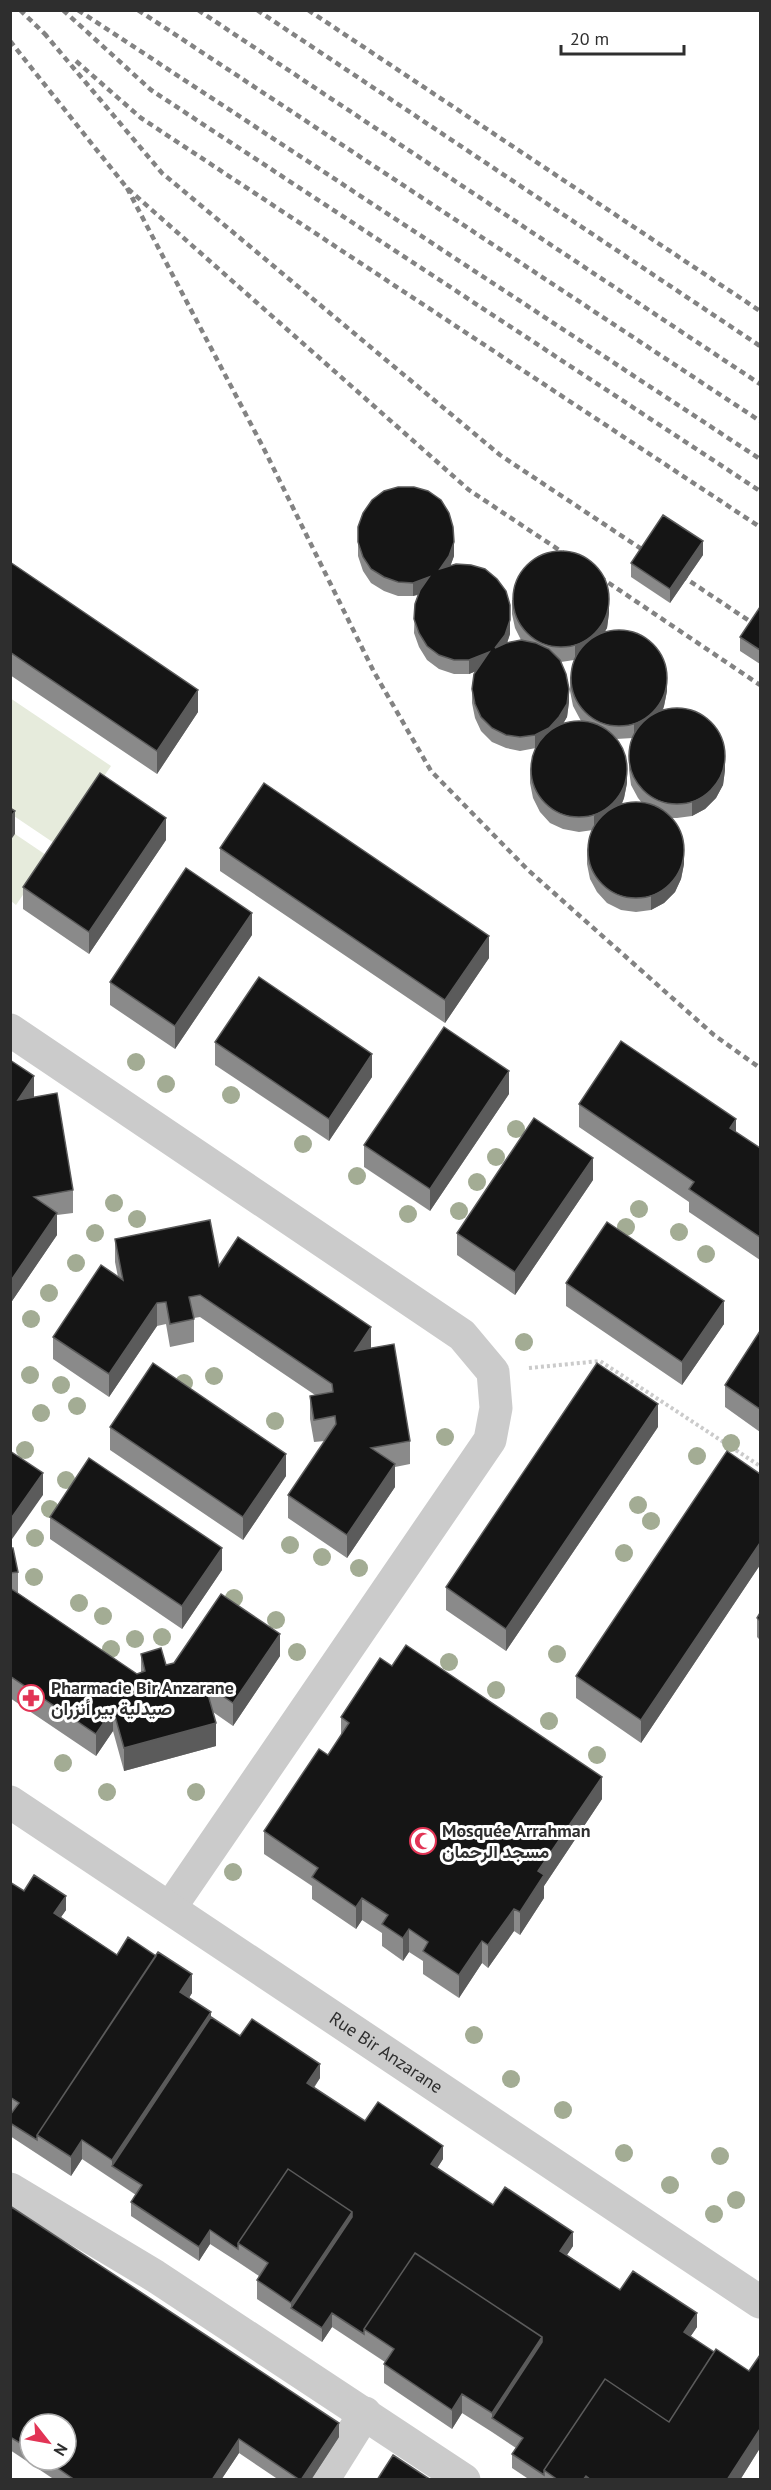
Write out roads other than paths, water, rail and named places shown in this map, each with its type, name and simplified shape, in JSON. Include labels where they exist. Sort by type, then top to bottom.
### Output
[{"type":"street","points":[[10,1030],[462,1335],[493,1372],[496,1408],[490,1440],[170,1908]]},
{"type":"street","name":"Rue Bir Anzarane","points":[[10,1802],[760,2302]]},
{"type":"street","points":[[10,2189],[155,2276],[464,2480]]},
{"type":"street","points":[[323,2480],[364,2414]]},
{"type":"railway","points":[[20,10],[49,38]]},
{"type":"railway","points":[[63,10],[151,90],[760,491]]},
{"type":"railway","points":[[78,10],[760,459]]},
{"type":"railway","points":[[138,10],[760,421]]},
{"type":"railway","points":[[198,10],[760,384]]},
{"type":"railway","points":[[257,10],[760,346]]},
{"type":"railway","points":[[308,10],[760,311]]},
{"type":"railway","points":[[44,33],[162,173],[500,455],[655,558]]},
{"type":"railway","points":[[10,41],[127,188],[469,490],[574,560]]},
{"type":"railway","points":[[76,61],[141,118],[760,527]]},
{"type":"railway","points":[[127,188],[264,449],[374,672],[431,771],[528,870],[714,1035],[760,1068]]},
{"type":"railway","points":[[673,570],[760,628]]},
{"type":"railway","points":[[591,571],[760,685]]},
{"type":"place","name":"Pharmacie Bir Anzarane صيدلية بير أنزران","points":[[31,1698]]},
{"type":"place","name":"Mosquée Arrahman مسجد الرحمان","points":[[423,1841]]}]
